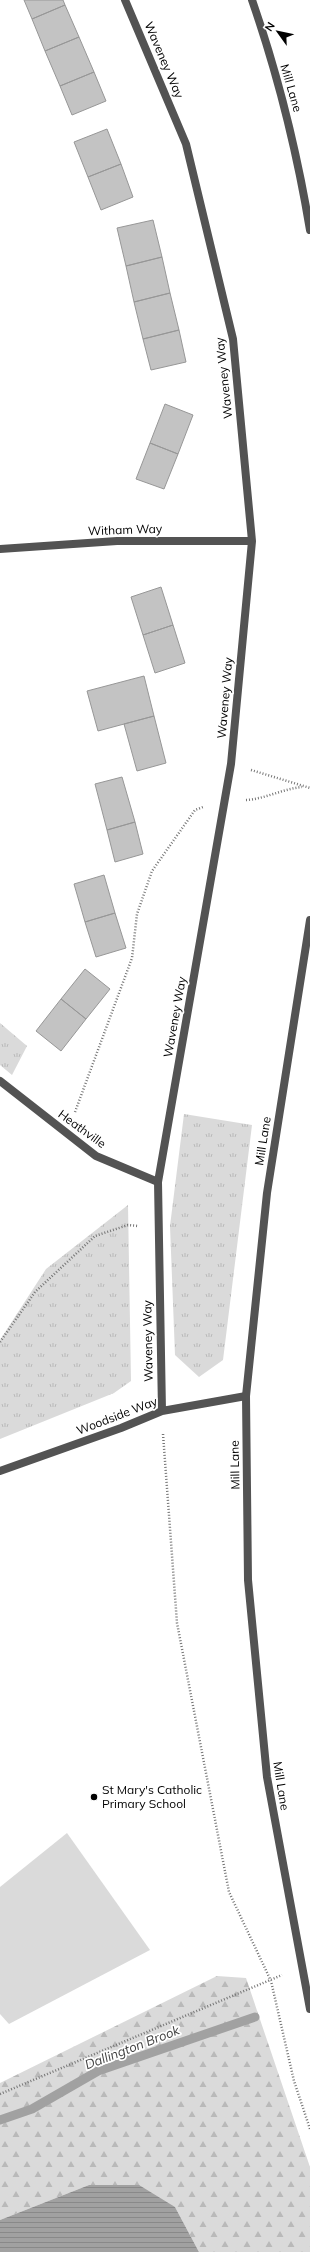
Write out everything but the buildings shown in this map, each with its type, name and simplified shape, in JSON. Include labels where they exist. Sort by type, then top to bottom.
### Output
[{"type":"street","name":"Waveney Way","points":[[125,0],[186,144],[233,339],[252,541],[231,764],[158,1182],[162,1411]]},
{"type":"street","name":"Mill Lane","points":[[252,0],[284,107],[300,175],[310,230]]},
{"type":"street","name":"Witham Way","points":[[0,549],[117,541],[252,541]]},
{"type":"street","name":"Mill Lane","points":[[310,920],[267,1193],[246,1396],[248,1580],[267,1777],[310,2009]]},
{"type":"street","name":"Heathville","points":[[0,1081],[96,1156],[158,1182]]},
{"type":"street","name":"Woodside Way","points":[[0,1472],[121,1428],[162,1411],[246,1396]]},
{"type":"path","points":[[231,764],[302,787],[310,788]]},
{"type":"path","points":[[67,1133],[132,958],[137,914],[152,870],[195,810],[225,799],[255,800],[285,789],[302,787]]},
{"type":"path","points":[[0,1342],[35,1292],[95,1236],[128,1225],[159,1227]]},
{"type":"path","points":[[162,1411],[178,1631],[229,1892],[271,1981],[294,2081],[310,2129]]},
{"type":"path","points":[[0,2094],[271,1981],[301,1966]]},
{"type":"green space","points":[[0,1023],[27,1046],[12,1075],[0,1065]]},
{"type":"green space","points":[[184,1114],[252,1125],[223,1360],[199,1377],[175,1355],[170,1226]]},
{"type":"green space","points":[[128,1205],[131,1381],[114,1393],[0,1439],[0,1340],[46,1269]]},
{"type":"green space","points":[[67,1833],[150,1950],[9,2024],[0,2014],[0,1887]]},
{"type":"green space","points":[[217,1976],[246,1978],[310,2167],[310,2252],[199,2252],[175,2207],[89,2185],[0,2220],[0,2083]]},
{"type":"shaded area","points":[[89,2185],[139,2185],[175,2207],[199,2252],[0,2252],[0,2220]]},
{"type":"waterway","name":"Dallington Brook","points":[[0,2120],[32,2109],[98,2071],[255,2017]]},
{"type":"place","name":"St Mary's Catholic Primary School","points":[[94,1797]]}]
